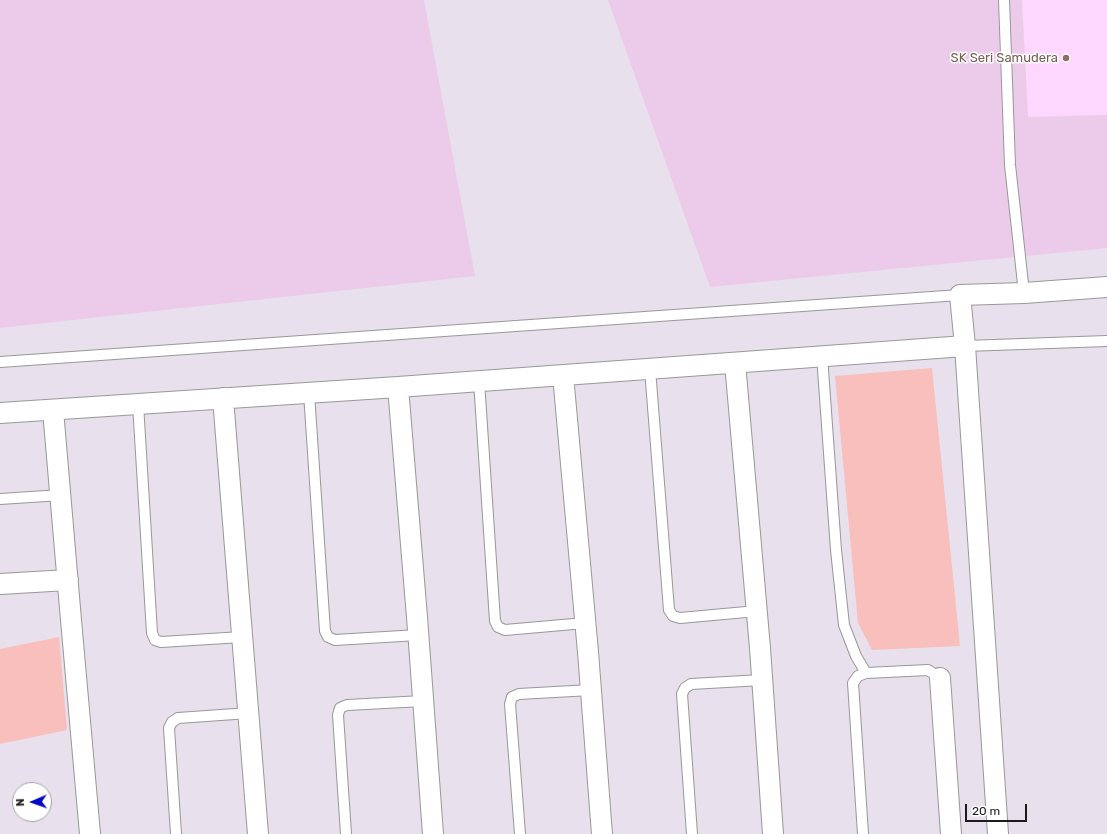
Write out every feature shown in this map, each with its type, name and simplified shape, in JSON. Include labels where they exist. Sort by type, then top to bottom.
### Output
[{"type":"street","points":[[998,834],[965,346],[960,296],[1107,287]]},
{"type":"street","points":[[0,413],[398,387],[965,346]]},
{"type":"street","points":[[735,363],[757,611],[772,834]]},
{"type":"street","points":[[563,375],[591,690],[602,834]]},
{"type":"street","points":[[398,387],[433,834]]},
{"type":"street","points":[[223,398],[258,834]]},
{"type":"street","points":[[54,410],[90,834]]},
{"type":"street","points":[[0,584],[68,580]]},
{"type":"street","points":[[940,678],[951,834]]},
{"type":"lane","points":[[1004,0],[1010,165],[1024,292]]},
{"type":"lane","points":[[0,362],[960,296]]},
{"type":"lane","points":[[965,346],[1107,340]]},
{"type":"lane","points":[[822,356],[836,550],[844,625],[856,656],[866,673]]},
{"type":"lane","points":[[650,369],[670,610],[673,616],[680,618],[757,611]]},
{"type":"lane","points":[[479,381],[495,621],[498,627],[505,630],[585,623]]},
{"type":"lane","points":[[309,393],[325,631],[328,637],[335,640],[418,635]]},
{"type":"lane","points":[[138,404],[152,633],[155,640],[161,642],[242,637]]},
{"type":"lane","points":[[0,499],[61,495]]},
{"type":"lane","points":[[863,834],[853,684],[858,676],[866,673],[928,670],[940,678]]},
{"type":"lane","points":[[692,834],[682,694],[685,688],[691,684],[762,680]]},
{"type":"lane","points":[[520,834],[510,704],[512,697],[519,694],[591,690]]},
{"type":"lane","points":[[346,834],[338,715],[340,708],[347,705],[423,701]]},
{"type":"lane","points":[[176,834],[169,728],[172,722],[178,718],[249,713]]},
{"type":"shaded area","points":[[0,0],[424,0],[475,276],[0,328]]},
{"type":"shaded area","points":[[608,0],[1022,0],[1028,117],[1107,115],[1107,248],[710,287]]},
{"type":"shaded area","name":"SK Seri Samudera","points":[[1022,0],[1107,0],[1107,115],[1028,118]]},
{"type":"shaded area","points":[[932,368],[960,646],[872,650],[858,623],[835,376]]},
{"type":"shaded area","points":[[59,637],[67,730],[0,744],[0,649]]},
{"type":"place","name":"SK Seri Samudera","points":[[1066,58]]}]
